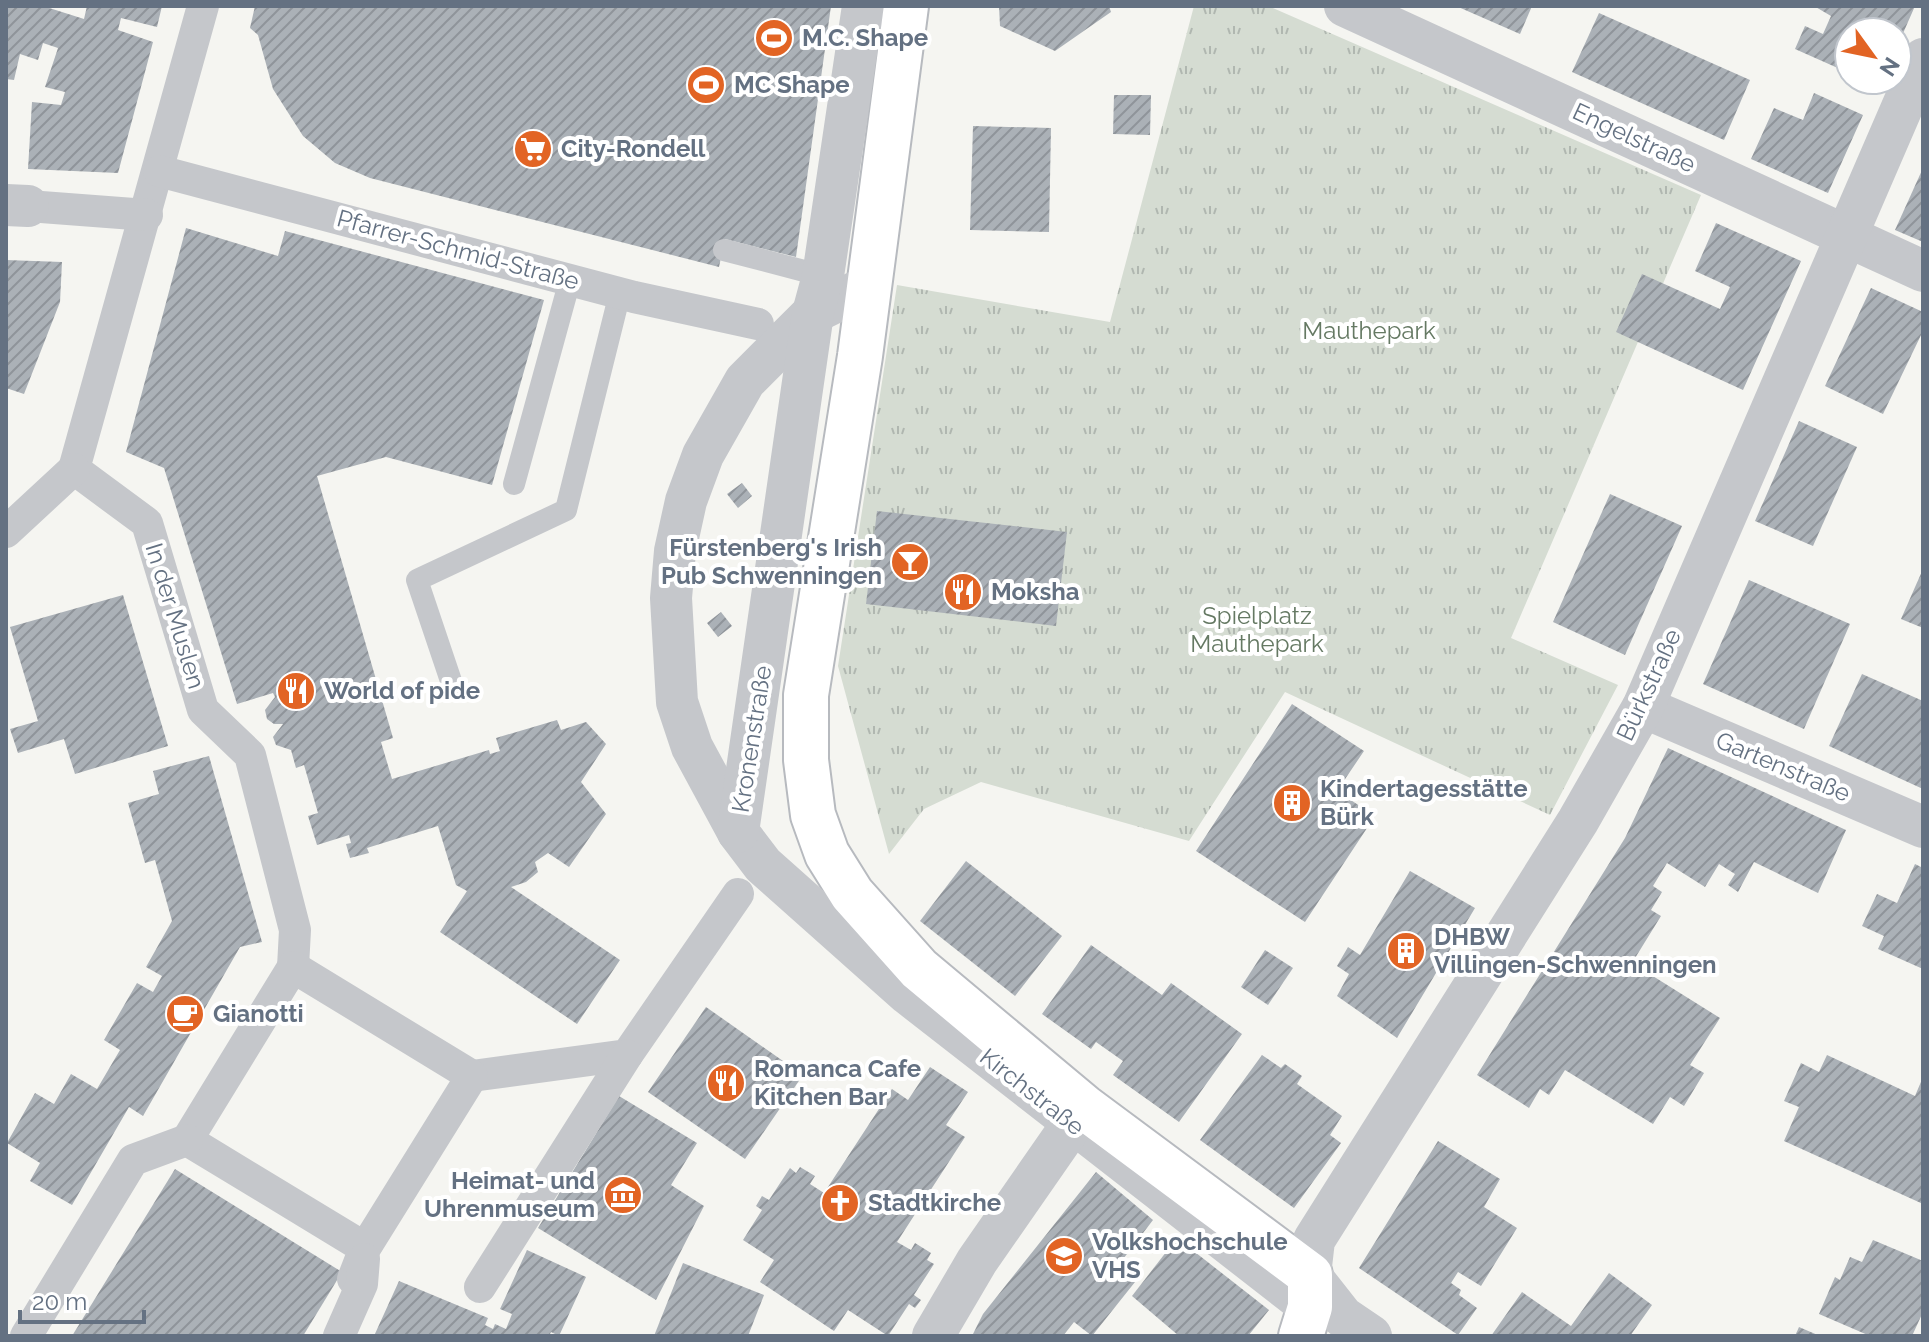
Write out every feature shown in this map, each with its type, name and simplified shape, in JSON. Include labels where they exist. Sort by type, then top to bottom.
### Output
[{"type":"main road","name":"Kronenstraße","points":[[827,854],[813,815],[806,695],[868,286],[906,6]]},
{"type":"main road","name":"Kirchstraße","points":[[827,854],[852,894],[919,969],[1078,1115],[1307,1306]]},
{"type":"street","points":[[6,532],[74,469],[203,6]]},
{"type":"street","name":"Kronenstraße","points":[[738,832],[863,6]]},
{"type":"street","name":"Engelstraße","points":[[1345,6],[1405,18],[1923,271]]},
{"type":"street","name":"Bürkstraße","points":[[1307,1306],[1314,1240],[1570,834],[1643,707],[1923,59]]},
{"type":"street","name":"Pfarrer-Schmid-Straße","points":[[159,171],[620,293],[758,324]]},
{"type":"street","points":[[17,206],[147,215]]},
{"type":"street","name":"Kronenstraße","points":[[738,832],[692,747],[677,702],[671,598],[675,551],[690,490],[730,402],[745,381],[818,294],[868,286]]},
{"type":"street","name":"In der Muslen","points":[[74,469],[147,523],[203,710],[250,755],[295,930],[293,967],[187,1140]]},
{"type":"street","name":"Gartenstraße","points":[[1643,707],[1923,827]]},
{"type":"street","name":"Kirchstraße","points":[[738,832],[750,879],[1078,1115]]},
{"type":"street","points":[[480,1287],[627,1055],[750,879]]},
{"type":"street","name":"Kirchstraße","points":[[750,879],[919,969]]},
{"type":"street","points":[[293,967],[472,1076],[627,1055]]},
{"type":"street","points":[[353,1279],[365,1248],[472,1076]]},
{"type":"street","points":[[933,1336],[977,1261],[1078,1115]]},
{"type":"street","points":[[26,1336],[133,1160],[187,1140],[365,1248]]},
{"type":"street","points":[[339,1336],[362,1284],[365,1248]]},
{"type":"street","points":[[1307,1306],[1343,1317],[1371,1336]]},
{"type":"lane","points":[[724,250],[818,294]]},
{"type":"lane","points":[[514,484],[570,280]]},
{"type":"lane","points":[[452,684],[417,580],[566,510],[620,293]]},
{"type":"green space","name":"Mauthepark","points":[[1194,6],[1268,6],[1701,195],[1511,638],[1618,685],[1550,815],[1285,692],[1189,841],[981,782],[924,809],[889,854],[838,666],[897,285],[1110,322]]},
{"type":"building","points":[[6,6],[43,6],[84,19],[87,6],[162,6],[157,27],[121,18],[118,30],[153,42],[118,173],[28,169],[32,102],[61,105],[65,92],[45,87],[58,48],[43,43],[38,60],[20,54],[14,80],[6,79]]},
{"type":"building","name":"City-Rondell","points":[[255,6],[831,6],[796,257],[725,239],[719,267],[370,178],[335,163],[303,136],[273,89],[258,35],[250,28]]},
{"type":"building","points":[[999,6],[1109,6],[1111,12],[1055,51],[1000,26]]},
{"type":"building","points":[[1456,6],[1532,6],[1520,34]]},
{"type":"building","points":[[1814,6],[1915,6],[1911,16],[1833,16],[1833,66],[1795,49],[1805,26],[1823,34],[1831,16]]},
{"type":"building","points":[[1599,13],[1750,80],[1724,140],[1572,72]]},
{"type":"building","points":[[1814,93],[1863,115],[1828,193],[1751,159],[1774,108],[1803,120]]},
{"type":"building","points":[[1114,95],[1151,95],[1150,135],[1113,134]]},
{"type":"building","points":[[973,126],[1051,128],[1049,232],[970,230]]},
{"type":"building","points":[[1923,168],[1923,242],[1895,230]]},
{"type":"building","points":[[1716,223],[1801,261],[1743,390],[1616,332],[1642,274],[1720,309],[1730,287],[1695,271]]},
{"type":"building","points":[[186,228],[278,256],[285,231],[544,300],[492,485],[386,457],[317,476],[393,738],[381,742],[392,779],[489,750],[490,754],[500,751],[496,738],[557,720],[561,730],[586,722],[606,744],[581,782],[606,814],[569,867],[548,853],[535,862],[538,872],[526,882],[511,887],[620,960],[577,1024],[440,932],[467,891],[456,885],[438,826],[367,848],[369,853],[350,858],[346,844],[351,843],[349,835],[317,845],[308,816],[318,813],[304,765],[296,768],[291,750],[276,745],[273,737],[283,724],[274,724],[267,719],[265,710],[275,697],[273,693],[237,704],[164,468],[126,452]]},
{"type":"building","points":[[6,260],[62,262],[60,302],[24,394],[6,388]]},
{"type":"building","points":[[1871,288],[1923,312],[1923,331],[1883,414],[1825,386]]},
{"type":"building","points":[[1799,421],[1857,447],[1813,546],[1755,521]]},
{"type":"building","points":[[742,483],[752,496],[738,508],[727,494]]},
{"type":"building","points":[[1610,494],[1682,526],[1625,655],[1553,622]]},
{"type":"building","points":[[877,511],[1067,532],[1056,626],[866,604]]},
{"type":"building","points":[[1923,569],[1923,628],[1901,619]]},
{"type":"building","points":[[1749,580],[1850,624],[1804,729],[1703,684]]},
{"type":"building","points":[[123,595],[168,746],[75,774],[64,739],[18,753],[10,729],[38,721],[10,627]]},
{"type":"building","points":[[721,612],[732,626],[718,637],[707,623]]},
{"type":"building","points":[[1862,674],[1923,701],[1923,789],[1829,746]]},
{"type":"building","name":"Kindertagesstätte Bürk","points":[[1292,704],[1364,751],[1337,791],[1375,816],[1305,922],[1196,851]]},
{"type":"building","points":[[1668,748],[1846,830],[1818,893],[1754,862],[1738,892],[1728,885],[1735,874],[1719,864],[1705,887],[1667,863],[1653,886],[1662,892],[1651,910],[1661,916],[1632,963],[1720,1018],[1690,1065],[1704,1073],[1684,1106],[1670,1097],[1653,1124],[1565,1070],[1549,1095],[1540,1089],[1529,1108],[1477,1075],[1625,838]]},
{"type":"building","points":[[209,756],[262,942],[240,947],[143,1116],[129,1107],[72,1205],[30,1181],[40,1163],[7,1143],[35,1093],[54,1104],[71,1074],[97,1089],[120,1050],[104,1040],[137,983],[153,992],[162,976],[146,967],[172,921],[155,860],[145,863],[128,803],[159,794],[153,771]]},
{"type":"building","points":[[966,861],[1062,936],[1015,996],[920,921]]},
{"type":"building","points":[[1915,864],[1923,868],[1923,969],[1878,949],[1884,936],[1862,926],[1877,894],[1897,903]]},
{"type":"building","name":"DHBW Villingen-Schwenningen","points":[[1410,871],[1475,908],[1397,1038],[1337,996],[1349,974],[1337,966],[1348,947],[1360,955]]},
{"type":"building","points":[[1091,945],[1162,995],[1171,983],[1242,1034],[1179,1122],[1113,1075],[1123,1061],[1096,1042],[1091,1049],[1042,1014]]},
{"type":"building","points":[[1265,950],[1293,968],[1268,1005],[1241,987]]},
{"type":"building","name":"Romanca Cafe Kitchen Bar","points":[[706,1007],[803,1075],[745,1159],[648,1092]]},
{"type":"building","points":[[1262,1055],[1281,1068],[1285,1064],[1302,1076],[1297,1084],[1342,1116],[1330,1135],[1341,1143],[1294,1208],[1200,1140]]},
{"type":"building","points":[[1827,1055],[1915,1096],[1923,1077],[1923,1204],[1784,1141],[1799,1107],[1784,1101],[1801,1063],[1819,1072]]},
{"type":"building","name":"Stadtkirche","points":[[930,1067],[968,1092],[946,1125],[965,1137],[897,1242],[911,1250],[915,1243],[931,1253],[927,1260],[934,1264],[914,1295],[921,1300],[915,1308],[909,1304],[888,1336],[848,1310],[834,1331],[760,1282],[774,1260],[743,1240],[762,1210],[756,1206],[762,1196],[769,1200],[790,1168],[796,1173],[800,1167],[815,1176],[810,1184],[824,1193],[892,1089],[908,1100]]},
{"type":"building","name":"Heimat- und Uhrenmuseum","points":[[619,1096],[697,1143],[671,1185],[704,1206],[656,1300],[538,1228]]},
{"type":"building","points":[[1438,1141],[1500,1179],[1484,1207],[1517,1228],[1481,1286],[1458,1272],[1451,1283],[1461,1290],[1459,1295],[1477,1308],[1458,1335],[1359,1268]]},
{"type":"building","points":[[175,1169],[342,1272],[303,1336],[72,1336]]},
{"type":"building","points":[[1096,1172],[1153,1220],[1117,1267],[1135,1282],[1092,1336],[1074,1322],[1063,1336],[972,1336],[983,1314]]},
{"type":"building","points":[[1177,1238],[1269,1310],[1248,1336],[1179,1336],[1132,1296]]},
{"type":"building","points":[[1873,1240],[1923,1261],[1923,1312],[1912,1336],[1870,1336],[1819,1314],[1835,1277],[1840,1280],[1850,1257],[1862,1262]]},
{"type":"building","points":[[527,1250],[586,1277],[559,1336],[551,1332],[549,1336],[374,1336],[399,1281],[488,1318],[485,1325],[493,1329],[495,1324],[506,1329],[512,1314],[500,1309]]},
{"type":"building","points":[[683,1263],[764,1295],[748,1336],[654,1336]]},
{"type":"building","points":[[1609,1273],[1652,1305],[1630,1336],[1491,1336],[1522,1292],[1571,1326]]},
{"type":"building","points":[[1799,1327],[1820,1336],[1795,1336]]},
{"type":"place","name":"M.C. Shape","points":[[774,38]]},
{"type":"place","name":"MC Shape","points":[[706,85]]},
{"type":"place","name":"City-Rondell","points":[[533,149]]},
{"type":"place","name":"Fürstenberg's Irish Pub Schwenningen","points":[[910,562]]},
{"type":"place","name":"Moksha","points":[[963,592]]},
{"type":"place","name":"World of pide","points":[[296,691]]},
{"type":"place","name":"Kindertagesstätte Bürk","points":[[1292,803]]},
{"type":"place","name":"DHBW Villingen-Schwenningen","points":[[1406,951]]},
{"type":"place","name":"Gianotti","points":[[185,1014]]},
{"type":"place","name":"Romanca Cafe Kitchen Bar","points":[[726,1083]]},
{"type":"place","name":"Heimat- und Uhrenmuseum","points":[[623,1195]]},
{"type":"place","name":"Stadtkirche","points":[[840,1203]]},
{"type":"place","name":"Volkshochschule VHS","points":[[1064,1256]]},
{"type":"park label","name":"Spielplatz Mauthepark","points":[[1257,630]]}]
